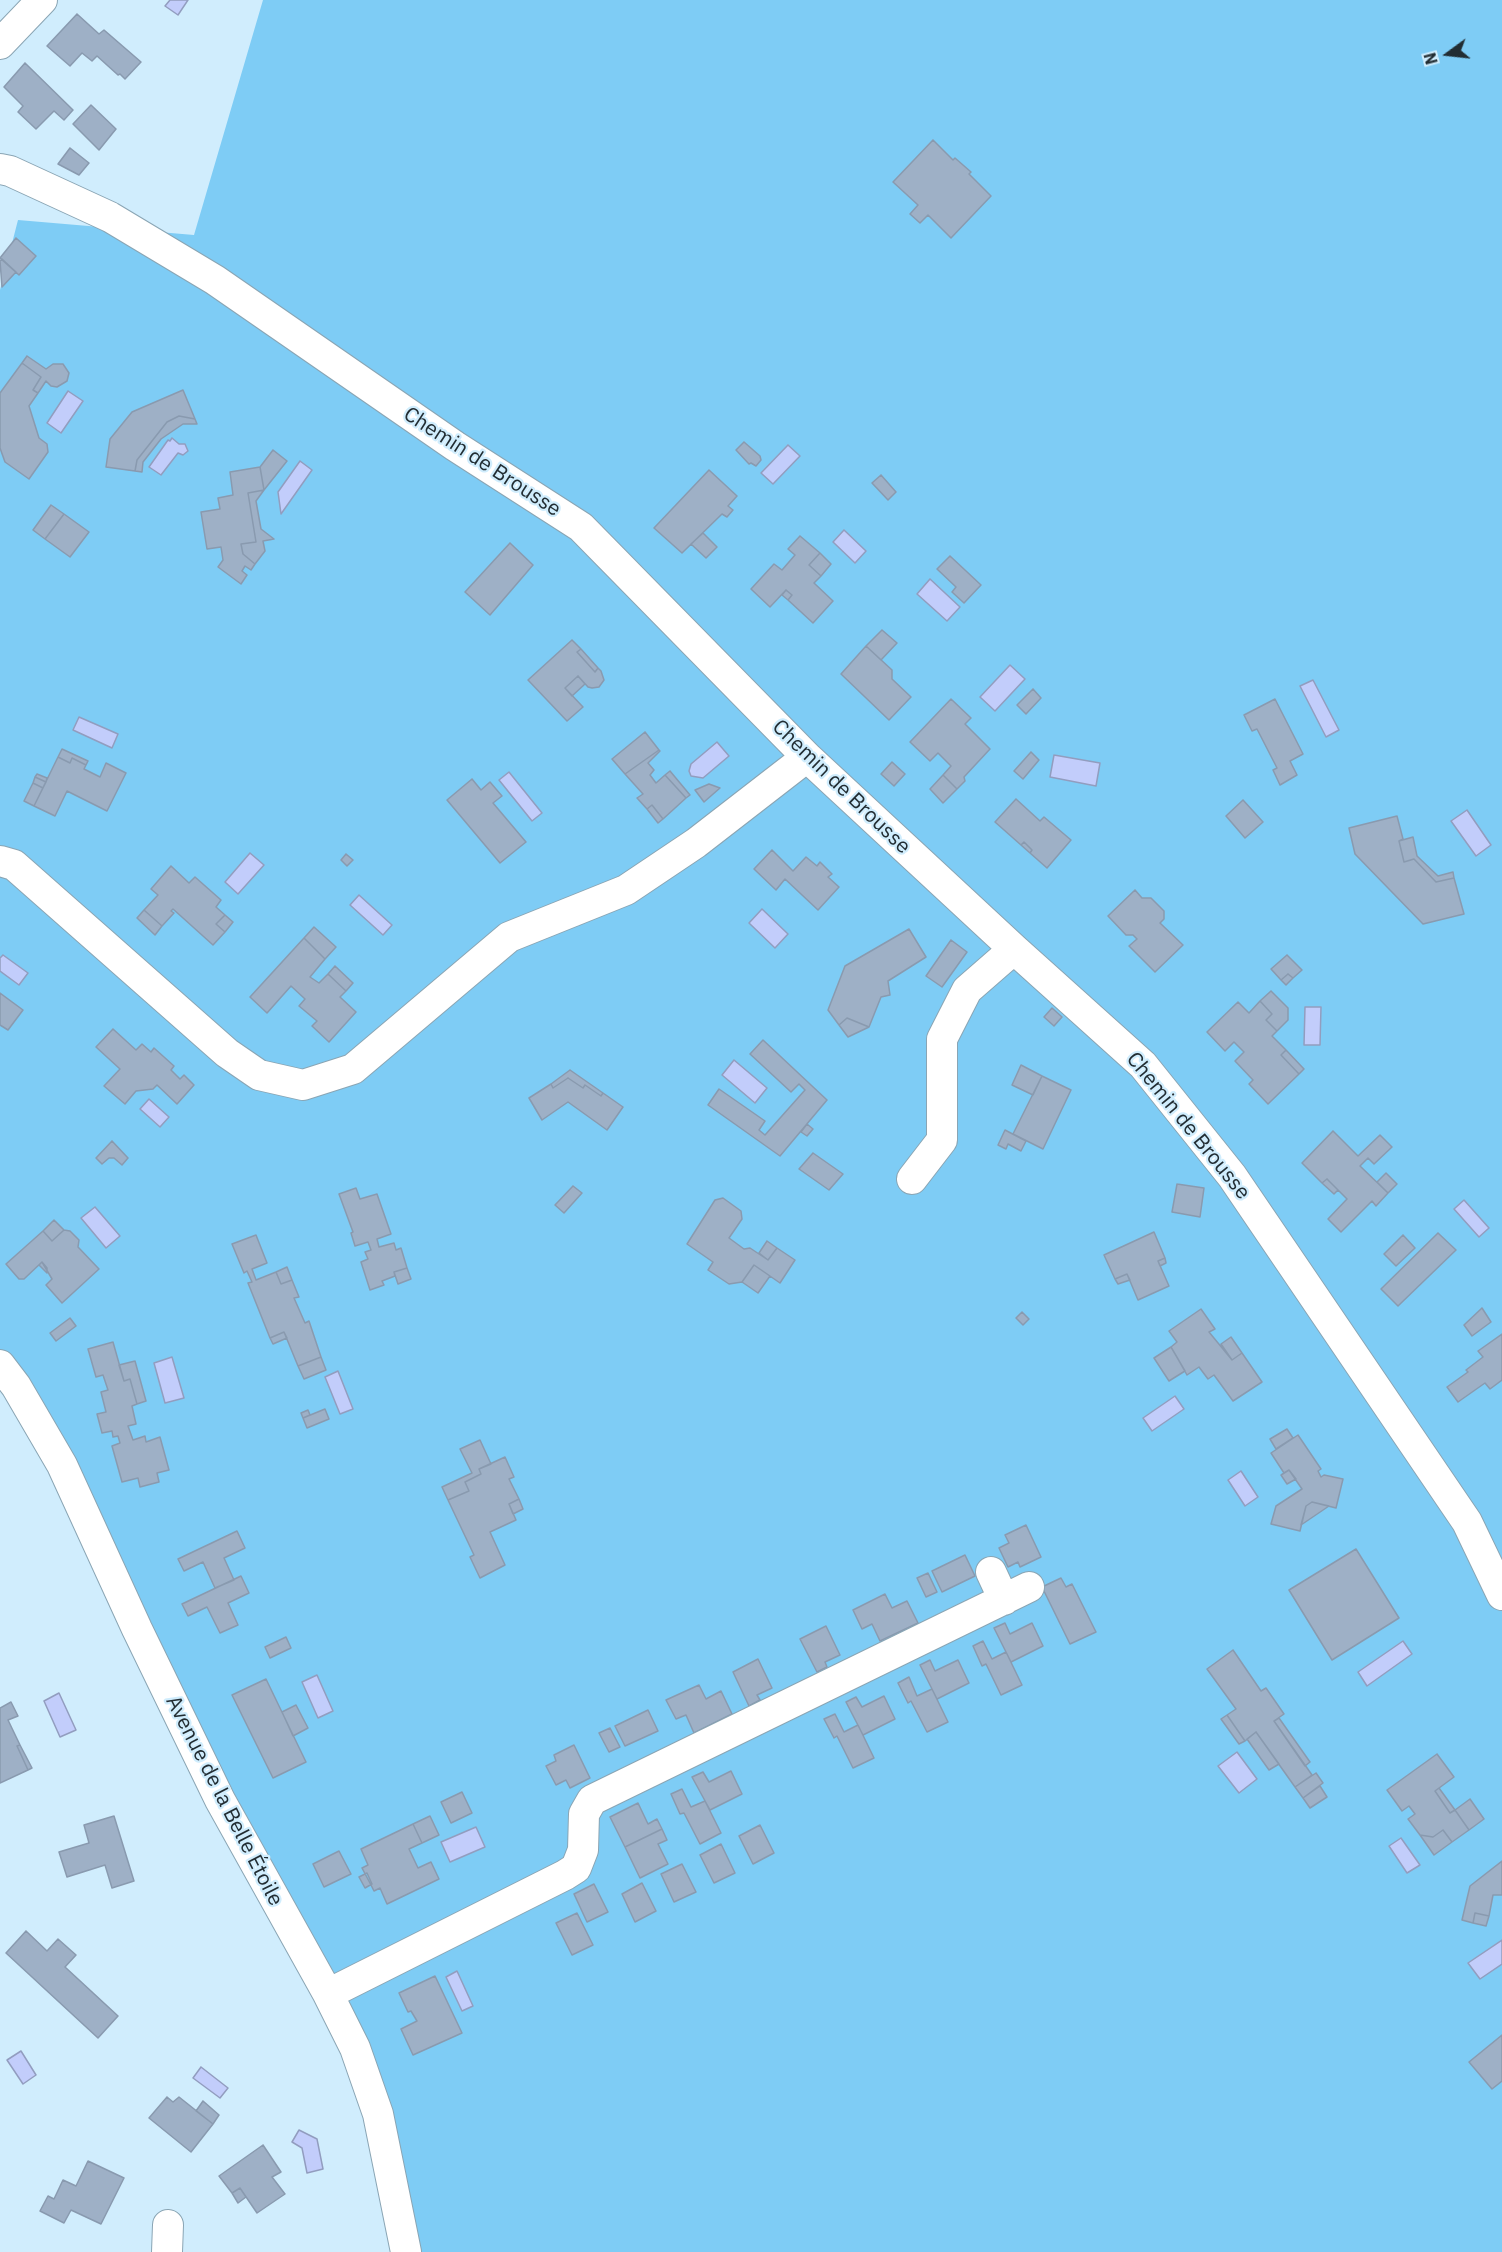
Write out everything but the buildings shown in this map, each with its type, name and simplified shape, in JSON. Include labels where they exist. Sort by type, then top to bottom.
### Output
[{"type":"street","points":[[0,44],[36,1]]},
{"type":"street","name":"Chemin de Brousse","points":[[0,169],[10,171],[110,217],[215,280],[455,446],[582,527],[807,757],[1143,1065],[1232,1176],[1467,1522],[1502,1594]]},
{"type":"street","points":[[0,861],[14,865],[227,1053],[259,1075],[303,1085],[352,1069],[509,937],[626,890],[696,843],[807,757]]},
{"type":"street","points":[[912,1179],[942,1140],[942,1039],[967,990],[1014,949]]},
{"type":"street","name":"Avenue de la Belle Étoile","points":[[0,1365],[16,1386],[62,1465],[137,1629],[220,1800],[328,1994],[355,2048],[378,2114],[406,2252]]},
{"type":"street","points":[[328,1994],[555,1881],[576,1868],[583,1850],[584,1814],[592,1800],[1017,1594],[991,1572]]},
{"type":"shaded area","points":[[170,0],[188,0],[178,15],[165,6]]},
{"type":"shaded area","points":[[263,0],[1502,0],[1502,2252],[406,2252],[378,2114],[0,1365],[0,290],[18,220],[194,235]]},
{"type":"shaded area","points":[[68,391],[83,401],[61,433],[47,423]]},
{"type":"shaded area","points":[[172,438],[179,444],[185,444],[188,451],[183,455],[178,453],[161,475],[149,467],[168,440]]},
{"type":"shaded area","points":[[788,445],[800,456],[773,484],[761,473]]},
{"type":"shaded area","points":[[300,461],[312,470],[281,514],[278,492]]},
{"type":"shaded area","points":[[844,530],[866,551],[855,563],[833,542]]},
{"type":"shaded area","points":[[930,579],[960,607],[947,621],[917,594]]},
{"type":"shaded area","points":[[1010,665],[1025,679],[995,711],[980,697]]},
{"type":"shaded area","points":[[1313,680],[1339,730],[1326,737],[1300,686]]},
{"type":"shaded area","points":[[79,717],[118,734],[112,748],[73,730]]},
{"type":"shaded area","points":[[717,742],[729,756],[703,778],[691,776],[689,771],[691,764]]},
{"type":"shaded area","points":[[1054,755],[1100,763],[1096,786],[1050,777]]},
{"type":"shaded area","points":[[509,772],[542,813],[532,821],[499,780]]},
{"type":"shaded area","points":[[1467,810],[1491,845],[1476,856],[1451,821]]},
{"type":"shaded area","points":[[250,853],[264,865],[238,894],[225,882]]},
{"type":"shaded area","points":[[359,895],[392,925],[383,935],[350,905]]},
{"type":"shaded area","points":[[762,909],[788,934],[775,948],[749,923]]},
{"type":"shaded area","points":[[3,955],[28,973],[19,985],[0,971],[0,958]]},
{"type":"shaded area","points":[[1305,1007],[1321,1007],[1320,1045],[1304,1045]]},
{"type":"shaded area","points":[[734,1060],[767,1088],[755,1103],[722,1075]]},
{"type":"shaded area","points":[[149,1099],[169,1117],[160,1127],[140,1109]]},
{"type":"shaded area","points":[[1464,1200],[1489,1228],[1479,1237],[1454,1209]]},
{"type":"shaded area","points":[[95,1207],[120,1236],[106,1248],[81,1218]]},
{"type":"shaded area","points":[[172,1357],[184,1398],[165,1403],[154,1363]]},
{"type":"shaded area","points":[[338,1371],[353,1409],[340,1414],[325,1377]]},
{"type":"shaded area","points":[[1175,1396],[1184,1409],[1152,1431],[1143,1418]]},
{"type":"shaded area","points":[[1241,1471],[1258,1497],[1245,1506],[1228,1480]]},
{"type":"shaded area","points":[[1403,1641],[1412,1654],[1367,1686],[1358,1672]]},
{"type":"shaded area","points":[[317,1675],[333,1711],[318,1718],[302,1682]]},
{"type":"shaded area","points":[[59,1693],[76,1730],[60,1737],[44,1701]]},
{"type":"shaded area","points":[[1237,1752],[1257,1779],[1239,1793],[1218,1766]]},
{"type":"shaded area","points":[[476,1827],[485,1847],[450,1862],[441,1842]]},
{"type":"shaded area","points":[[1401,1838],[1420,1865],[1407,1873],[1389,1846]]},
{"type":"shaded area","points":[[1502,1940],[1502,1964],[1480,1979],[1468,1963]]},
{"type":"shaded area","points":[[457,1971],[473,2006],[462,2011],[446,1977]]},
{"type":"shaded area","points":[[21,2051],[36,2075],[23,2084],[7,2060]]},
{"type":"shaded area","points":[[201,2067],[228,2088],[220,2098],[193,2078]]},
{"type":"shaded area","points":[[299,2130],[317,2139],[323,2169],[307,2173],[302,2148],[292,2142]]}]
